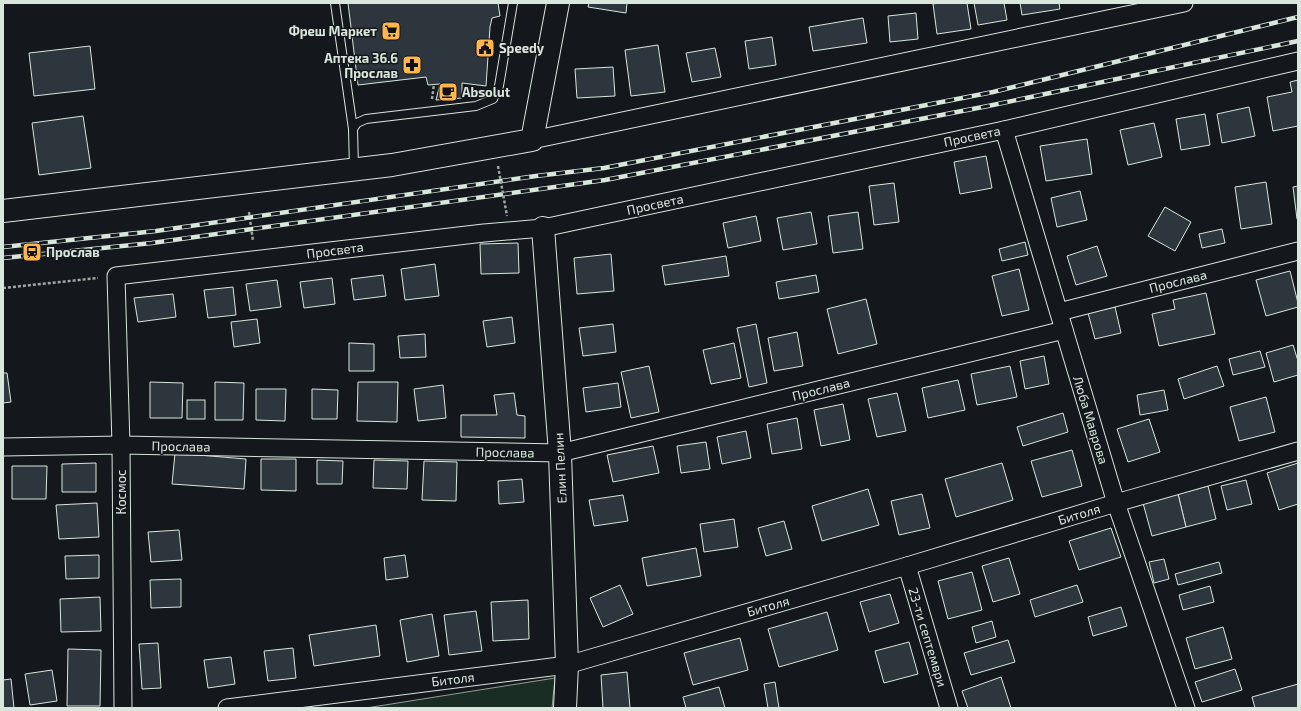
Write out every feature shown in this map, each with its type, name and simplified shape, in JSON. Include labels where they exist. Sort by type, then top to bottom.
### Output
[{"type":"street","points":[[532,140],[558,3]]},
{"type":"street","points":[[3,211],[392,164],[532,140],[1184,3]]},
{"type":"street","name":"Просвета","points":[[116,276],[484,233],[542,228],[1004,130],[1298,61]]},
{"type":"street","name":"Люба Маврова","points":[[1004,130],[1116,503],[1186,708]]},
{"type":"street","name":"Елин Пелин","points":[[542,228],[560,454],[567,665],[565,708]]},
{"type":"street","name":"Прослава","points":[[1059,312],[1298,251]]},
{"type":"street","name":"Космос","points":[[116,276],[121,445],[122,708]]},
{"type":"street","name":"Прослава","points":[[3,447],[121,445],[560,454],[1064,330]]},
{"type":"street","name":"Битоля","points":[[227,708],[567,665],[907,566],[1116,503],[1298,451]]},
{"type":"street","name":"23-ти септември","points":[[907,566],[949,708]]},
{"type":"lane","points":[[335,3],[353,129],[354,169]]},
{"type":"lane","points":[[353,129],[357,122],[366,119],[476,106],[493,99],[498,86],[513,3]]},
{"type":"path","points":[[498,166],[507,216]]},
{"type":"path","points":[[249,212],[253,241]]},
{"type":"path","points":[[3,288],[116,276]]},
{"type":"green space","points":[[555,678],[552,708],[366,708]]},
{"type":"building","points":[[348,3],[498,3],[500,16],[492,18],[490,27],[486,86],[462,83],[462,98],[436,100],[440,84],[428,85],[426,77],[358,85]]},
{"type":"building","points":[[589,3],[627,3],[626,13],[588,7]]},
{"type":"building","points":[[967,3],[971,29],[937,34],[933,4]]},
{"type":"building","points":[[974,3],[1004,3],[1007,20],[978,25]]},
{"type":"building","points":[[1020,3],[1059,3],[1060,9],[1022,15]]},
{"type":"building","points":[[916,13],[918,39],[890,42],[888,16]]},
{"type":"building","points":[[863,18],[867,43],[813,51],[809,27]]},
{"type":"building","points":[[772,37],[776,65],[749,69],[745,41]]},
{"type":"building","points":[[658,45],[665,92],[631,96],[625,50]]},
{"type":"building","points":[[90,46],[95,89],[34,96],[29,53]]},
{"type":"building","points":[[715,48],[721,77],[692,82],[686,53]]},
{"type":"building","points":[[613,67],[615,96],[577,98],[575,69]]},
{"type":"building","points":[[1298,80],[1298,126],[1273,131],[1267,97],[1292,92],[1290,82]]},
{"type":"building","points":[[1249,107],[1255,136],[1222,143],[1217,114]]},
{"type":"building","points":[[1205,114],[1210,145],[1181,150],[1176,119]]},
{"type":"building","points":[[83,116],[91,168],[39,175],[32,123]]},
{"type":"building","points":[[1154,123],[1162,157],[1128,165],[1120,130]]},
{"type":"building","points":[[1087,139],[1092,174],[1046,181],[1040,146]]},
{"type":"building","points":[[986,156],[992,188],[960,194],[954,162]]},
{"type":"building","points":[[1266,182],[1272,224],[1241,229],[1235,187]]},
{"type":"building","points":[[894,183],[899,222],[874,225],[869,186]]},
{"type":"building","points":[[1298,186],[1298,219],[1297,219],[1293,187]]},
{"type":"building","points":[[1080,191],[1087,220],[1057,227],[1051,198]]},
{"type":"building","points":[[1165,207],[1191,222],[1175,251],[1148,236]]},
{"type":"building","points":[[811,212],[817,244],[783,250],[777,218]]},
{"type":"building","points":[[858,212],[863,249],[833,253],[828,216]]},
{"type":"building","points":[[756,216],[761,241],[728,248],[723,223]]},
{"type":"building","points":[[1222,229],[1225,243],[1202,248],[1199,234]]},
{"type":"building","points":[[1025,242],[1028,255],[1002,261],[999,249]]},
{"type":"building","points":[[518,243],[519,273],[481,274],[480,244]]},
{"type":"building","points":[[1097,246],[1107,276],[1076,285],[1067,256]]},
{"type":"building","points":[[611,254],[614,291],[577,294],[574,258]]},
{"type":"building","points":[[726,256],[729,276],[665,285],[662,266]]},
{"type":"building","points":[[435,264],[439,296],[405,300],[401,269]]},
{"type":"building","points":[[1019,269],[1029,310],[1002,316],[992,276]]},
{"type":"building","points":[[1290,271],[1298,307],[1266,316],[1256,280]]},
{"type":"building","points":[[383,275],[386,296],[354,300],[351,279]]},
{"type":"building","points":[[816,275],[819,292],[779,299],[776,282]]},
{"type":"building","points":[[332,278],[335,304],[304,308],[300,282]]},
{"type":"building","points":[[277,280],[281,307],[250,311],[246,284]]},
{"type":"building","points":[[233,287],[236,315],[208,318],[204,290]]},
{"type":"building","points":[[1206,293],[1215,334],[1159,346],[1152,314],[1175,309],[1173,300]]},
{"type":"building","points":[[173,294],[176,317],[138,322],[134,298]]},
{"type":"building","points":[[866,299],[877,344],[838,354],[827,309]]},
{"type":"building","points":[[1115,307],[1121,333],[1095,339],[1088,313]]},
{"type":"building","points":[[512,317],[515,343],[487,347],[483,321]]},
{"type":"building","points":[[257,319],[260,343],[234,347],[231,322]]},
{"type":"building","points":[[613,324],[616,352],[583,356],[579,328]]},
{"type":"building","points":[[756,324],[767,383],[749,387],[737,328]]},
{"type":"building","points":[[797,332],[803,366],[774,371],[768,338]]},
{"type":"building","points":[[425,334],[426,357],[400,358],[398,336]]},
{"type":"building","points":[[349,343],[374,344],[374,371],[349,371]]},
{"type":"building","points":[[734,343],[741,378],[711,384],[703,350]]},
{"type":"building","points":[[1293,345],[1298,361],[1298,375],[1274,382],[1266,353]]},
{"type":"building","points":[[1260,351],[1265,367],[1233,375],[1229,359]]},
{"type":"building","points":[[1044,356],[1049,384],[1025,389],[1020,361]]},
{"type":"building","points":[[649,366],[659,412],[631,418],[621,372]]},
{"type":"building","points":[[1010,366],[1017,397],[977,405],[971,374]]},
{"type":"building","points":[[1217,366],[1224,386],[1184,399],[1178,379]]},
{"type":"building","points":[[3,373],[7,373],[11,402],[3,403]]},
{"type":"building","points":[[958,380],[965,410],[928,418],[922,388]]},
{"type":"building","points":[[150,382],[183,383],[182,418],[150,418]]},
{"type":"building","points":[[215,382],[244,383],[243,420],[215,420]]},
{"type":"building","points":[[358,382],[398,382],[397,422],[357,421]]},
{"type":"building","points":[[618,383],[621,407],[586,412],[583,388]]},
{"type":"building","points":[[443,385],[446,418],[418,421],[414,389]]},
{"type":"building","points":[[256,389],[286,389],[285,421],[256,420]]},
{"type":"building","points":[[312,389],[338,390],[337,419],[312,419]]},
{"type":"building","points":[[1164,390],[1168,410],[1140,415],[1137,395]]},
{"type":"building","points":[[514,393],[517,415],[525,416],[525,438],[461,437],[461,415],[497,415],[494,395]]},
{"type":"building","points":[[897,393],[906,431],[877,437],[868,399]]},
{"type":"building","points":[[1266,397],[1275,432],[1239,441],[1230,407]]},
{"type":"building","points":[[187,400],[205,400],[205,419],[187,419]]},
{"type":"building","points":[[843,404],[850,440],[821,446],[814,410]]},
{"type":"building","points":[[1063,413],[1068,432],[1023,446],[1017,427]]},
{"type":"building","points":[[797,418],[802,449],[772,454],[767,424]]},
{"type":"building","points":[[1149,419],[1160,452],[1128,462],[1117,429]]},
{"type":"building","points":[[746,431],[751,458],[722,464],[717,437]]},
{"type":"building","points":[[706,442],[710,469],[681,473],[677,446]]},
{"type":"building","points":[[653,446],[659,473],[613,482],[607,455]]},
{"type":"building","points":[[1072,450],[1082,486],[1042,497],[1031,461]]},
{"type":"building","points":[[175,453],[246,459],[244,489],[172,484]]},
{"type":"building","points":[[261,459],[296,459],[296,491],[261,490]]},
{"type":"building","points":[[317,460],[343,461],[342,484],[317,484]]},
{"type":"building","points":[[374,460],[408,461],[407,489],[373,488]]},
{"type":"building","points":[[424,461],[457,462],[456,501],[422,500]]},
{"type":"building","points":[[96,463],[96,492],[62,492],[62,464]]},
{"type":"building","points":[[1002,463],[1013,500],[956,517],[945,479]]},
{"type":"building","points":[[1298,463],[1298,504],[1279,510],[1267,473]]},
{"type":"building","points":[[12,466],[47,466],[46,499],[12,499]]},
{"type":"building","points":[[522,479],[524,502],[499,504],[498,481]]},
{"type":"building","points":[[1246,480],[1252,504],[1227,510],[1221,486]]},
{"type":"building","points":[[1208,486],[1216,519],[1186,527],[1178,494]]},
{"type":"building","points":[[868,489],[879,525],[822,541],[812,506]]},
{"type":"building","points":[[922,494],[930,528],[899,535],[891,501]]},
{"type":"building","points":[[1178,494],[1186,527],[1152,536],[1143,503]]},
{"type":"building","points":[[623,495],[628,521],[594,526],[589,500]]},
{"type":"building","points":[[97,503],[99,537],[59,539],[56,505]]},
{"type":"building","points":[[734,519],[738,547],[704,552],[700,524]]},
{"type":"building","points":[[784,521],[792,549],[766,556],[758,528]]},
{"type":"building","points":[[1111,528],[1121,557],[1079,570],[1069,541]]},
{"type":"building","points":[[179,530],[182,560],[151,562],[148,532]]},
{"type":"building","points":[[696,548],[701,576],[647,586],[642,558]]},
{"type":"building","points":[[99,555],[99,578],[66,579],[65,556]]},
{"type":"building","points":[[405,555],[408,577],[386,580],[384,558]]},
{"type":"building","points":[[1009,558],[1020,594],[993,602],[982,566]]},
{"type":"building","points":[[1164,559],[1169,579],[1154,583],[1149,562]]},
{"type":"building","points":[[1219,562],[1222,573],[1178,585],[1175,574]]},
{"type":"building","points":[[972,572],[982,610],[948,619],[938,581]]},
{"type":"building","points":[[181,579],[181,607],[151,608],[150,580]]},
{"type":"building","points":[[620,585],[633,614],[603,627],[590,598]]},
{"type":"building","points":[[1077,585],[1083,602],[1035,617],[1030,600]]},
{"type":"building","points":[[1210,586],[1214,602],[1183,610],[1179,595]]},
{"type":"building","points":[[890,594],[899,623],[869,632],[860,602]]},
{"type":"building","points":[[100,597],[101,631],[61,632],[60,599]]},
{"type":"building","points":[[528,600],[529,639],[493,641],[491,602]]},
{"type":"building","points":[[1121,607],[1127,626],[1093,636],[1088,617]]},
{"type":"building","points":[[476,611],[482,651],[449,655],[444,615]]},
{"type":"building","points":[[827,612],[838,650],[779,667],[768,629]]},
{"type":"building","points":[[432,614],[439,656],[407,662],[400,620]]},
{"type":"building","points":[[992,621],[996,637],[976,643],[972,627]]},
{"type":"building","points":[[376,625],[380,656],[314,666],[309,635]]},
{"type":"building","points":[[1223,627],[1232,659],[1195,669],[1186,638]]},
{"type":"building","points":[[740,638],[748,670],[693,685],[684,653]]},
{"type":"building","points":[[1008,640],[1015,662],[971,675],[964,653]]},
{"type":"building","points":[[909,642],[918,674],[884,683],[875,651]]},
{"type":"building","points":[[158,643],[161,688],[142,689],[139,644]]},
{"type":"building","points":[[293,648],[296,678],[268,681],[264,651]]},
{"type":"building","points":[[68,649],[101,650],[100,706],[67,706]]},
{"type":"building","points":[[231,657],[235,684],[208,688],[204,660]]},
{"type":"building","points":[[1235,669],[1242,690],[1202,702],[1195,682]]},
{"type":"building","points":[[52,670],[57,701],[30,705],[25,674]]},
{"type":"building","points":[[627,672],[630,708],[603,708],[601,675]]},
{"type":"building","points":[[1001,677],[1011,708],[968,708],[962,691]]},
{"type":"building","points":[[11,679],[14,708],[3,708],[3,680]]},
{"type":"building","points":[[775,682],[779,708],[768,708],[764,684]]},
{"type":"building","points":[[1298,684],[1298,708],[1255,708],[1252,697]]},
{"type":"building","points":[[719,687],[725,708],[686,708],[683,697]]},
{"type":"railway","points":[[3,247],[156,231],[536,176],[604,168],[993,92],[1298,17]]},
{"type":"railway","points":[[3,258],[152,243],[605,180],[988,106],[1298,41]]},
{"type":"place","name":"Фреш Маркет","points":[[391,31]]},
{"type":"place","name":"Speedy","points":[[485,48]]},
{"type":"place","name":"Аптека 36.6 Прослав","points":[[412,65]]},
{"type":"place","name":"Absolut","points":[[448,92]]},
{"type":"place","name":"Прослав","points":[[32,252]]}]
